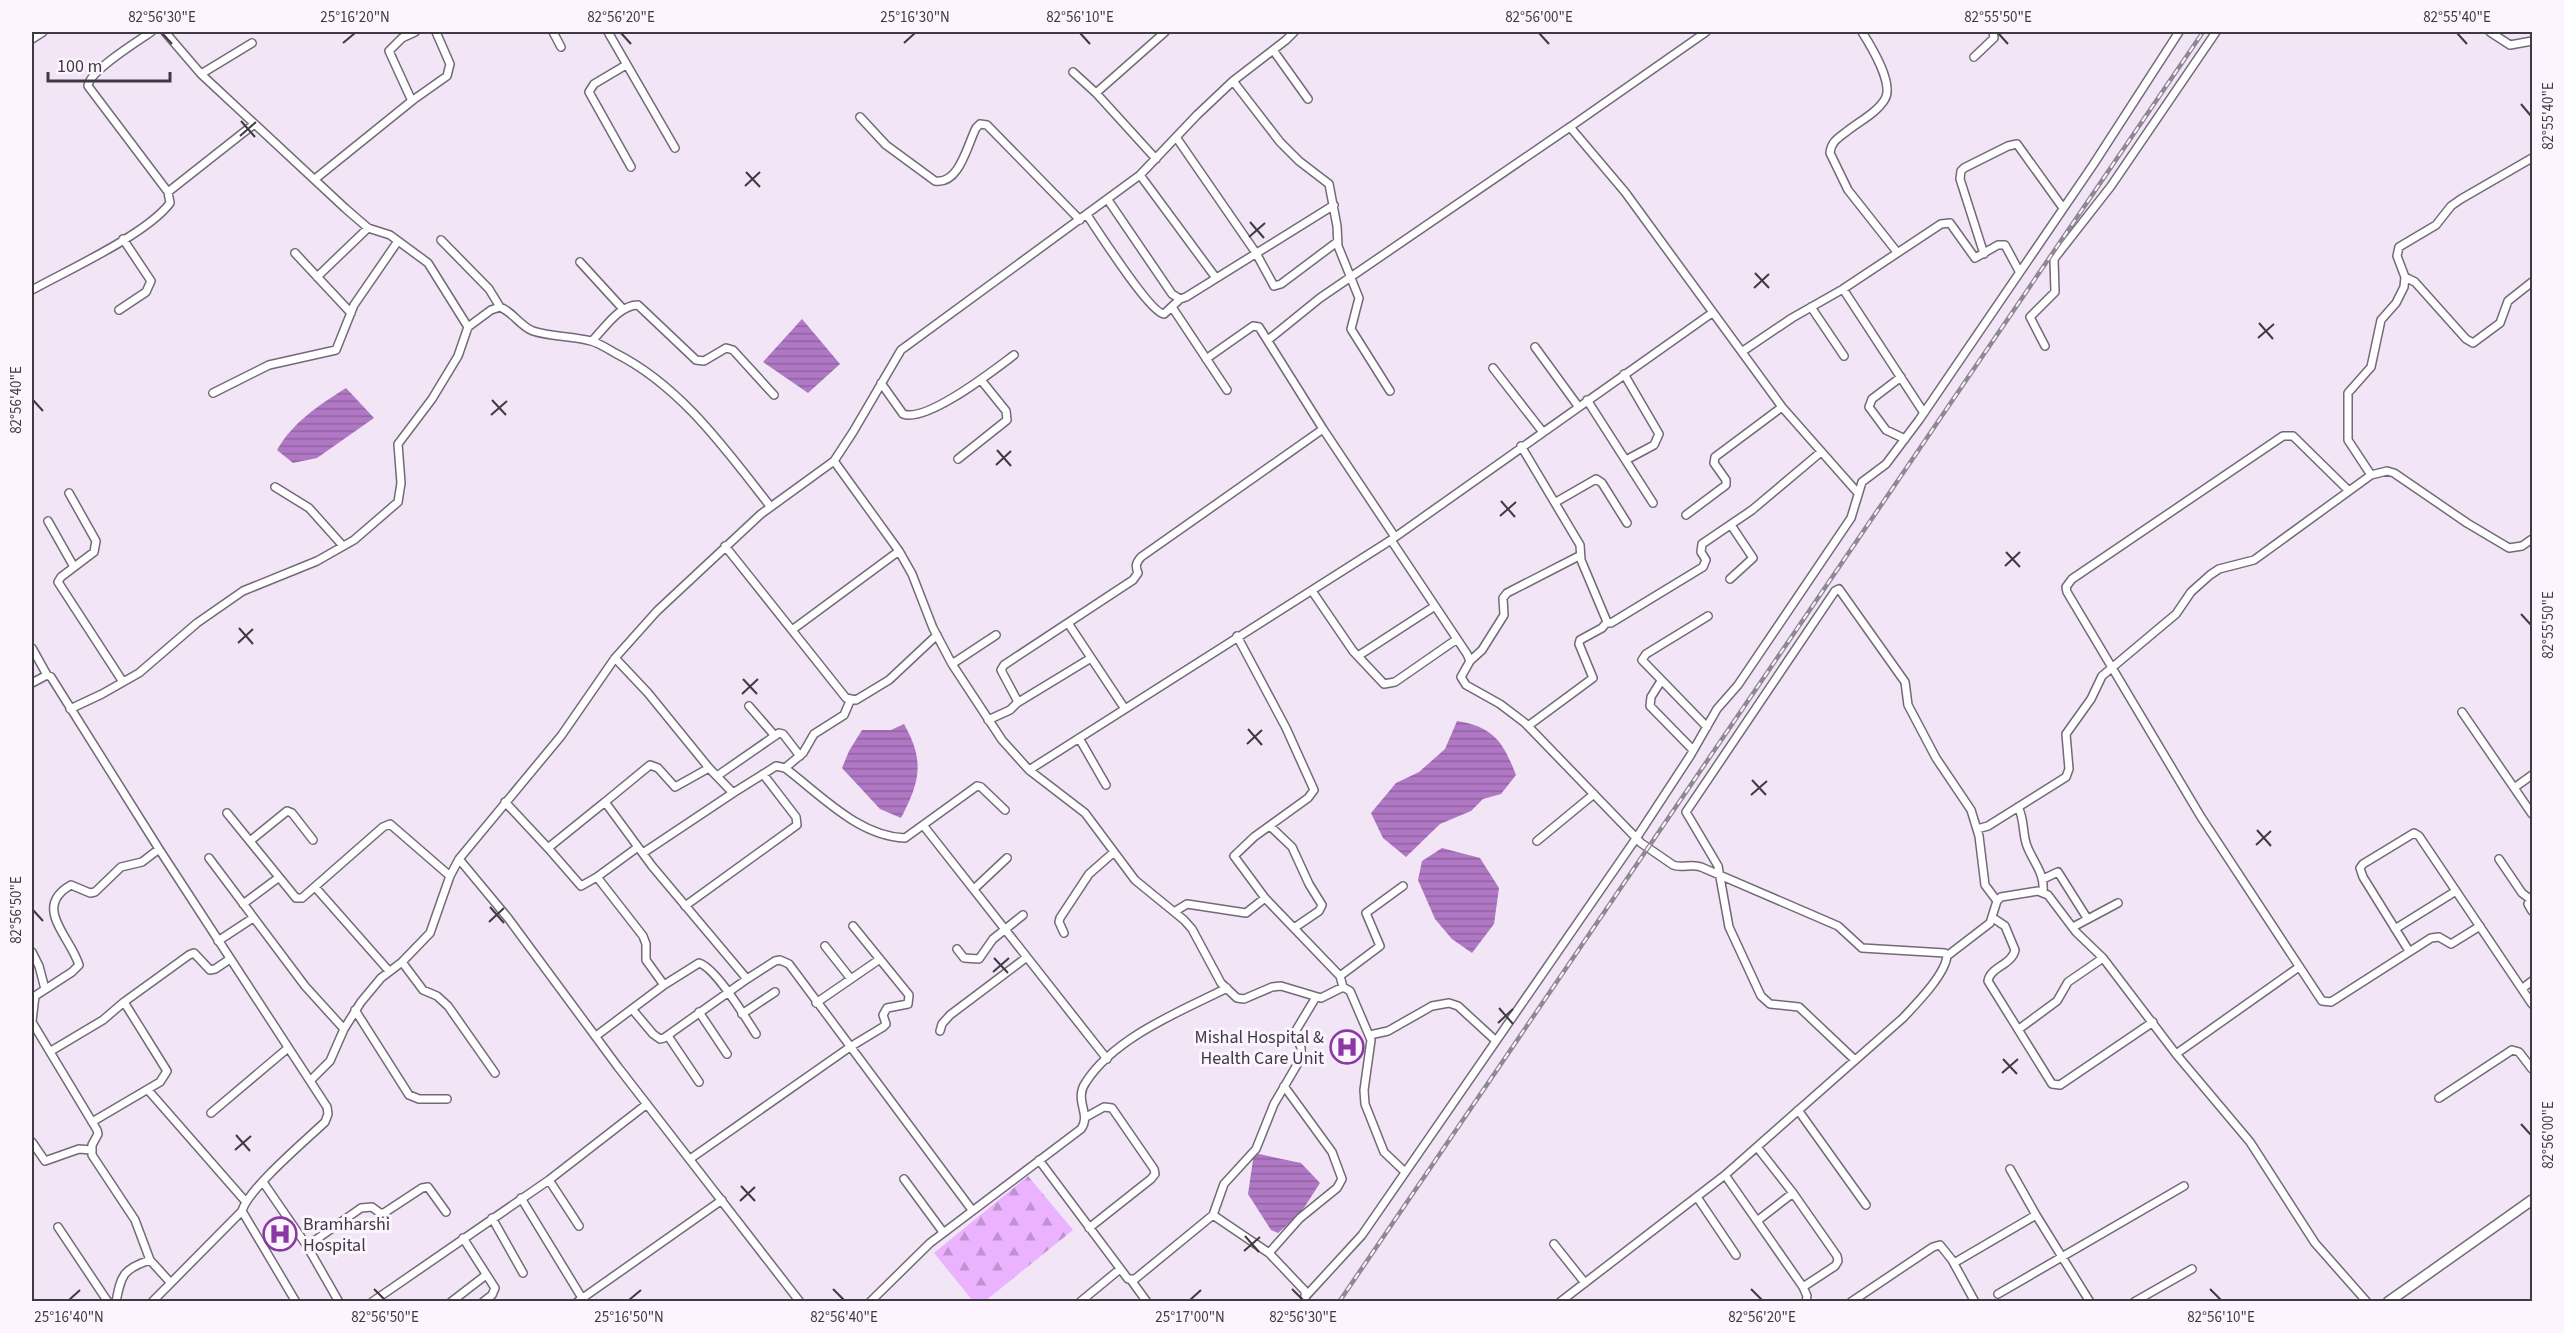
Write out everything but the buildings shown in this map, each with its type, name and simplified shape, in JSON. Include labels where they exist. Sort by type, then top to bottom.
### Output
[{"type":"street","points":[[32,39],[43,32]]},
{"type":"street","points":[[32,290],[123,239],[161,215],[170,203],[168,192],[88,86],[88,82],[98,71],[152,32]]},
{"type":"street","points":[[165,32],[201,74],[368,228],[390,235],[428,263],[468,327]]},
{"type":"street","points":[[413,100],[389,51],[402,38],[415,32]]},
{"type":"street","points":[[315,179],[413,100],[442,81],[450,70],[448,57],[436,32]]},
{"type":"street","points":[[554,32],[561,47]]},
{"type":"street","points":[[608,32],[675,148]]},
{"type":"street","points":[[1096,93],[1165,32]]},
{"type":"street","points":[[311,1080],[330,1061],[355,1010],[389,971],[402,962],[433,927],[450,876],[459,859],[561,736],[615,658],[657,611],[725,546],[770,506],[834,461],[901,350],[1140,175],[1233,81],[1294,32]]},
{"type":"street","points":[[1268,340],[1320,298],[1706,32]]},
{"type":"street","points":[[1862,32],[1889,87],[1886,98],[1880,106],[1835,140],[1830,147],[1830,153],[1848,190],[1897,252]]},
{"type":"street","points":[[1974,57],[1992,42],[1993,32]]},
{"type":"street","points":[[1213,1215],[1269,1252],[1300,1285],[1305,1299],[1357,1243],[1637,837],[1694,750],[1717,709],[1738,685],[1851,518],[1857,492],[1862,482],[1882,468],[1924,413],[2179,32]]},
{"type":"street","points":[[2045,346],[2030,317],[2055,292],[2054,259],[2111,186],[2216,32]]},
{"type":"street","points":[[2490,32],[2510,45],[2532,41]]},
{"type":"street","points":[[201,74],[252,42]]},
{"type":"street","points":[[1274,50],[1308,99]]},
{"type":"street","points":[[626,65],[594,84],[589,92],[631,167]]},
{"type":"street","points":[[1073,72],[1096,93],[1156,159]]},
{"type":"street","points":[[1233,81],[1286,148],[1325,179],[1332,190],[1337,242],[1359,298],[1351,329],[1390,391]]},
{"type":"street","points":[[860,117],[886,145],[935,181],[942,182],[950,180],[955,173],[976,128],[980,124],[987,125],[1080,220]]},
{"type":"street","points":[[168,192],[254,125]]},
{"type":"street","points":[[1570,127],[1625,192],[1782,407],[1857,492]]},
{"type":"street","points":[[1176,137],[1256,253],[1271,284],[1278,287],[1337,242]]},
{"type":"street","points":[[1984,254],[1960,179],[1961,171],[1965,168],[2017,144],[2063,208]]},
{"type":"street","points":[[2371,475],[2348,440],[2348,393],[2371,367],[2381,320],[2396,303],[2404,287],[2405,278],[2397,256],[2399,247],[2436,225],[2451,206],[2461,199],[2532,158]]},
{"type":"street","points":[[1140,175],[1216,278]]},
{"type":"street","points":[[1108,200],[1172,294],[1180,299]]},
{"type":"street","points":[[1087,215],[1132,282],[1157,312],[1164,314],[1180,299],[1334,205]]},
{"type":"street","points":[[1743,351],[1946,222],[1952,226],[1972,255],[1978,258],[1998,245],[2005,245],[2019,272]]},
{"type":"street","points":[[317,277],[368,228]]},
{"type":"street","points":[[119,310],[146,292],[151,281],[123,239]]},
{"type":"street","points":[[441,240],[489,289],[500,307],[508,310],[530,330],[552,336],[592,341],[632,362],[668,388],[700,422],[770,506]]},
{"type":"street","points":[[213,393],[270,365],[332,353],[339,345],[351,313],[398,241]]},
{"type":"street","points":[[295,253],[351,313]]},
{"type":"street","points":[[580,262],[623,309]]},
{"type":"street","points":[[2405,278],[2415,282],[2466,339],[2473,343],[2500,323],[2508,301],[2532,282]]},
{"type":"street","points":[[1843,289],[1924,413]]},
{"type":"street","points":[[592,341],[623,309],[631,305],[638,305],[696,360],[704,361],[726,348],[733,350],[774,395]]},
{"type":"street","points":[[70,709],[123,682],[148,666],[197,623],[243,591],[317,561],[354,540],[398,502],[401,483],[398,444],[432,399],[458,356],[468,327],[491,310],[500,307]]},
{"type":"street","points":[[1172,307],[1227,390]]},
{"type":"street","points":[[1811,307],[1844,356]]},
{"type":"street","points":[[1029,770],[1393,538],[1712,313]]},
{"type":"street","points":[[1206,359],[1256,325],[1268,340],[1470,661]]},
{"type":"street","points":[[1535,347],[1578,406]]},
{"type":"street","points":[[881,383],[900,411],[908,416],[927,411],[981,380],[1014,355]]},
{"type":"street","points":[[1493,368],[1542,432]]},
{"type":"street","points":[[1624,374],[1659,434],[1654,445],[1626,460]]},
{"type":"street","points":[[1901,377],[1872,399],[1869,407],[1886,430],[1905,439]]},
{"type":"street","points":[[958,459],[1007,420],[1006,411],[981,380]]},
{"type":"street","points":[[1587,400],[1653,503]]},
{"type":"street","points":[[1686,515],[1726,486],[1726,480],[1714,463],[1715,457],[1782,407]]},
{"type":"street","points":[[1017,704],[1017,700],[1002,676],[1001,670],[1004,665],[1132,580],[1138,573],[1135,567],[1141,557],[1323,429]]},
{"type":"street","points":[[2348,490],[2293,436],[2283,436],[2072,579],[2066,586],[2067,592],[2201,817],[2322,1001],[2331,1002],[2435,936],[2448,943],[2455,943],[2480,927]]},
{"type":"street","points":[[1521,446],[1580,545],[1580,556],[1607,622]]},
{"type":"street","points":[[1528,726],[1593,678],[1579,644],[1580,640],[1602,628],[1607,622],[1617,621],[1703,567],[1706,560],[1701,552],[1702,544],[1752,510],[1821,453]]},
{"type":"street","points":[[834,461],[899,551],[912,574],[937,635],[952,664],[988,720],[1029,770],[1085,813],[1135,880],[1192,929],[1218,979],[1237,998],[1244,999],[1272,987],[1281,986],[1316,998],[1326,997],[1343,987]]},
{"type":"street","points":[[1977,829],[1988,826],[2066,777],[2069,769],[2065,738],[2068,729],[2091,699],[2102,676],[2176,614],[2191,592],[2210,574],[2219,569],[2254,560],[2371,475],[2381,471],[2394,473],[2467,524],[2509,548],[2522,546],[2532,540]]},
{"type":"street","points":[[1556,502],[1596,479],[1602,483],[1627,523]]},
{"type":"street","points":[[275,487],[309,508],[343,546]]},
{"type":"street","points":[[69,493],[96,541],[97,547],[58,582],[123,682]]},
{"type":"street","points":[[48,521],[74,567]]},
{"type":"street","points":[[1730,579],[1753,558],[1731,525]]},
{"type":"street","points":[[725,546],[850,701],[856,700],[888,680],[937,635]]},
{"type":"street","points":[[792,630],[899,551]]},
{"type":"street","points":[[1580,556],[1507,593],[1503,598],[1506,611],[1504,615],[1482,650],[1470,661],[1461,677],[1466,685],[1500,704],[1528,726],[1641,843],[1673,865],[1678,867],[1695,865],[1838,926],[1862,948],[1940,951],[1947,956]]},
{"type":"street","points":[[1855,1060],[1803,1010],[1794,1006],[1770,1004],[1761,996],[1729,927],[1720,875],[1715,861],[1687,816],[1688,807],[1738,738],[1790,657],[1839,589],[1905,682],[1908,705],[1936,758],[1971,810],[1977,829],[1985,885],[1997,901]]},
{"type":"street","points":[[1312,591],[1358,656],[1381,681],[1389,684],[1457,639]]},
{"type":"street","points":[[1358,656],[1435,606]]},
{"type":"street","points":[[1707,727],[1643,663],[1642,657],[1708,616]]},
{"type":"street","points":[[1068,623],[1125,709]]},
{"type":"street","points":[[952,664],[996,635]]},
{"type":"street","points":[[1238,636],[1286,728],[1314,790],[1308,798],[1269,826],[1234,856],[1265,898],[1340,976],[1343,987],[1350,992],[1370,1035],[1371,1045],[1364,1090],[1365,1104],[1384,1152],[1405,1172]]},
{"type":"street","points":[[32,648],[47,675],[51,677],[159,849],[327,1107],[328,1114],[324,1122],[263,1182],[242,1210],[169,1281],[152,1302]]},
{"type":"street","points":[[615,658],[648,693],[709,768],[733,793]]},
{"type":"street","points":[[988,720],[1010,710],[1091,658]]},
{"type":"street","points":[[32,683],[47,675]]},
{"type":"street","points":[[1661,681],[1651,697],[1650,705],[1694,750]]},
{"type":"street","points":[[785,768],[800,756],[814,734],[844,715],[850,701]]},
{"type":"street","points":[[749,706],[775,736]]},
{"type":"street","points":[[2462,712],[2532,814]]},
{"type":"street","points":[[717,776],[775,736],[783,734],[800,756]]},
{"type":"street","points":[[1079,738],[1106,785]]},
{"type":"street","points":[[548,848],[650,765],[658,768],[675,787],[709,768]]},
{"type":"street","points":[[505,802],[581,886],[776,766],[785,768],[840,811],[875,833],[905,838],[976,786],[1005,810]]},
{"type":"street","points":[[685,906],[796,825],[796,817],[762,774]]},
{"type":"street","points":[[2514,788],[2532,775]]},
{"type":"street","points":[[1537,841],[1594,794]]},
{"type":"street","points":[[605,802],[640,850],[747,979]]},
{"type":"street","points":[[2018,807],[2023,818],[2026,844],[2043,879],[2043,892]]},
{"type":"street","points":[[250,841],[287,811],[292,813],[313,840]]},
{"type":"street","points":[[227,813],[296,898],[302,898],[383,827],[390,824],[450,876]]},
{"type":"street","points":[[923,825],[1107,1059]]},
{"type":"street","points":[[1269,826],[1292,847],[1309,884],[1322,905],[1319,911],[1294,928]]},
{"type":"street","points":[[2409,951],[2361,872],[2363,864],[2414,833],[2419,836],[2532,1004]]},
{"type":"street","points":[[91,1150],[98,1134],[32,1021],[35,996],[79,965],[53,915],[52,905],[71,885],[90,893],[95,892],[121,867],[142,862],[159,849]]},
{"type":"street","points":[[1064,933],[1059,922],[1060,918],[1089,874],[1114,852]]},
{"type":"street","points":[[209,858],[305,986],[344,1029]]},
{"type":"street","points":[[974,888],[1007,858]]},
{"type":"street","points":[[459,859],[508,918],[647,1104],[800,1302]]},
{"type":"street","points":[[2499,859],[2522,893],[2531,898],[2528,904],[2532,911]]},
{"type":"street","points":[[2043,879],[2058,872],[2087,918]]},
{"type":"street","points":[[597,877],[643,936],[646,944],[646,960],[664,985]]},
{"type":"street","points":[[243,904],[278,878]]},
{"type":"street","points":[[1340,976],[1380,946],[1366,913],[1403,886]]},
{"type":"street","points":[[315,887],[389,971]]},
{"type":"street","points":[[2395,928],[2456,891]]},
{"type":"street","points":[[1560,1302],[1725,1175],[1922,999],[1946,964],[1947,956],[1990,923],[1997,901],[2001,897],[2043,892],[2052,898],[2073,927],[2103,958],[2176,1054],[2256,1150],[2315,1243],[2367,1302]]},
{"type":"street","points":[[1174,912],[1187,904],[1246,913],[1265,898]]},
{"type":"street","points":[[2073,927],[2118,903]]},
{"type":"street","points":[[957,949],[964,958],[979,959],[993,939],[1023,915]]},
{"type":"street","points":[[218,940],[253,918]]},
{"type":"street","points":[[1993,918],[2007,930],[2016,950],[2011,959],[1991,974],[1988,981],[2052,1084],[2056,1086],[2153,1022]]},
{"type":"street","points":[[690,1159],[850,1047],[883,1027],[886,1024],[884,1015],[887,1008],[905,1006],[910,998],[853,926]]},
{"type":"street","points":[[825,946],[851,979]]},
{"type":"street","points":[[32,952],[39,966],[45,989]]},
{"type":"street","points":[[51,1051],[103,1020],[189,955],[194,953],[199,956],[210,970],[230,958]]},
{"type":"street","points":[[940,1031],[950,1015],[1028,957]]},
{"type":"street","points":[[2019,1029],[2057,1001],[2068,982],[2103,958]]},
{"type":"street","points":[[816,1003],[880,959]]},
{"type":"street","points":[[632,1009],[656,1037],[668,1036],[699,1012],[775,961],[785,961],[972,1210]]},
{"type":"street","points":[[402,962],[423,990],[437,996],[448,1006],[495,1073]]},
{"type":"street","points":[[596,1036],[664,985],[699,963],[705,965],[728,992],[756,1034]]},
{"type":"street","points":[[2176,1054],[2299,967]]},
{"type":"street","points":[[2523,988],[2532,981]]},
{"type":"street","points":[[870,1302],[920,1251],[943,1232],[1081,1129],[1086,1117],[1080,1098],[1083,1086],[1107,1059],[1135,1036],[1178,1011],[1227,988]]},
{"type":"street","points":[[742,1014],[775,992]]},
{"type":"street","points":[[1131,1280],[1213,1215],[1224,1184],[1258,1144],[1274,1104],[1302,1053],[1295,1032],[1296,1028],[1316,998]]},
{"type":"street","points":[[92,1122],[160,1082],[167,1071],[124,1002]]},
{"type":"street","points":[[1370,1035],[1388,1031],[1432,1006],[1449,1003],[1458,1006],[1495,1040]]},
{"type":"street","points":[[355,1010],[409,1095],[419,1099],[447,1100]]},
{"type":"street","points":[[699,1012],[727,1054]]},
{"type":"street","points":[[668,1036],[699,1082]]},
{"type":"street","points":[[211,1113],[288,1048]]},
{"type":"street","points":[[2439,1098],[2512,1050],[2519,1052],[2531,1065]]},
{"type":"street","points":[[1269,1252],[1300,1218],[1337,1188],[1342,1179],[1332,1152],[1284,1086]]},
{"type":"street","points":[[148,1090],[246,1202]]},
{"type":"street","points":[[372,1302],[549,1180],[647,1104]]},
{"type":"street","points":[[1086,1117],[1104,1107],[1112,1108],[1154,1169],[1155,1174],[1089,1228]]},
{"type":"street","points":[[1798,1110],[1866,1205]]},
{"type":"street","points":[[32,1142],[45,1161],[79,1149],[91,1150]]},
{"type":"street","points":[[1756,1147],[1818,1227],[1838,1261],[1835,1266],[1803,1287]]},
{"type":"street","points":[[91,1150],[135,1220],[150,1260],[169,1281]]},
{"type":"street","points":[[1039,1160],[1120,1269],[1148,1302]]},
{"type":"street","points":[[2010,1168],[2061,1257],[2090,1302]]},
{"type":"street","points":[[1725,1175],[1803,1287],[1807,1296],[1806,1302]]},
{"type":"street","points":[[904,1179],[943,1232]]},
{"type":"street","points":[[549,1180],[579,1226]]},
{"type":"street","points":[[263,1182],[307,1246],[339,1302]]},
{"type":"street","points":[[1998,1294],[2184,1186]]},
{"type":"street","points":[[307,1246],[361,1208],[372,1207],[380,1214],[384,1213],[422,1188],[428,1187],[432,1190],[446,1212]]},
{"type":"street","points":[[1757,1221],[1793,1193]]},
{"type":"street","points":[[1697,1197],[1736,1255]]},
{"type":"street","points":[[521,1198],[579,1300],[722,1200]]},
{"type":"street","points":[[2388,1302],[2532,1200]]},
{"type":"street","points":[[242,1210],[296,1302]]},
{"type":"street","points":[[1954,1263],[2036,1215]]},
{"type":"street","points":[[492,1218],[524,1273]]},
{"type":"street","points":[[58,1227],[108,1302]]},
{"type":"street","points":[[463,1238],[494,1291],[483,1302]]},
{"type":"street","points":[[1554,1244],[1585,1283]]},
{"type":"street","points":[[1851,1302],[1936,1245],[1942,1247],[1954,1263],[1975,1302]]},
{"type":"street","points":[[116,1302],[119,1284],[127,1270],[150,1260]]},
{"type":"street","points":[[1080,1302],[1120,1269]]},
{"type":"street","points":[[2134,1302],[2150,1298],[2192,1269]]},
{"type":"street","points":[[451,1302],[486,1275]]},
{"type":"green space","points":[[1028,1176],[1073,1230],[985,1301],[973,1301],[934,1253]]},
{"type":"shaded area","points":[[802,319],[840,364],[808,393],[763,362]]},
{"type":"shaded area","points":[[346,388],[374,418],[317,458],[293,463],[277,450],[299,423]]},
{"type":"shaded area","points":[[1457,721],[1480,727],[1496,738],[1516,775],[1501,794],[1483,799],[1471,811],[1440,824],[1406,857],[1383,838],[1371,813],[1396,783],[1419,772],[1445,749]]},
{"type":"shaded area","points":[[904,724],[915,749],[918,771],[916,782],[901,818],[880,809],[842,768],[862,730],[891,730]]},
{"type":"shaded area","points":[[1442,848],[1480,858],[1499,888],[1494,924],[1472,953],[1452,939],[1435,919],[1418,880],[1422,861]]},
{"type":"shaded area","points":[[1254,1153],[1301,1163],[1320,1183],[1300,1214],[1278,1233],[1271,1230],[1248,1194]]},
{"type":"railway","points":[[1339,1302],[2203,32]]},
{"type":"place","name":"Mishal Hospital & Health Care Unit","points":[[1347,1047]]},
{"type":"place","name":"Bramharshi Hospital","points":[[280,1234]]}]
